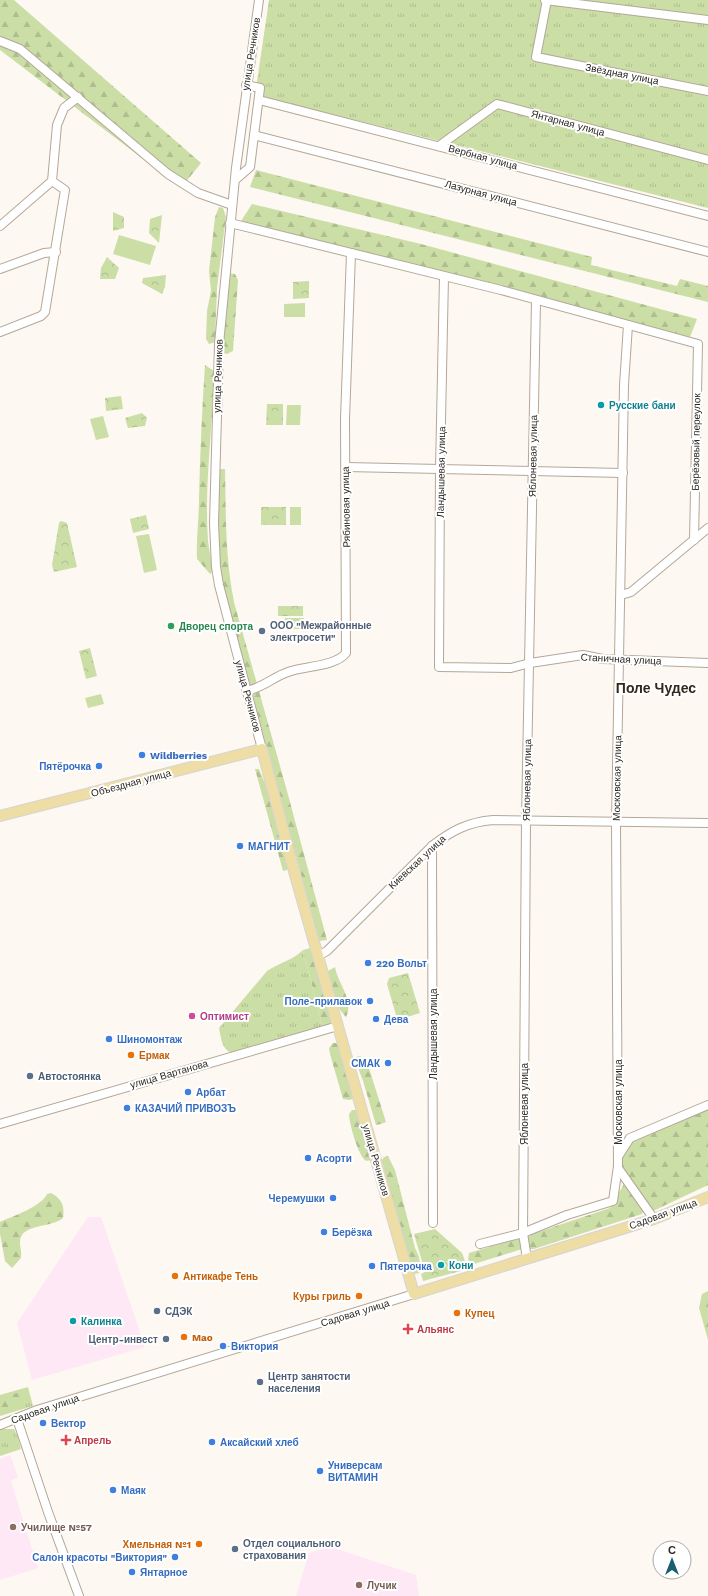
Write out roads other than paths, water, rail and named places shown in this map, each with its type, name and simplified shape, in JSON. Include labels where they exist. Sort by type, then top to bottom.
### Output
[{"type":"main road","name":"Объездная улица","points":[[0,816],[262,749]]},
{"type":"main road","name":"улица Речников","points":[[262,749],[318,956],[414,1294]]},
{"type":"main road","name":"Садовая улица","points":[[414,1294],[654,1219],[708,1197]]},
{"type":"street","name":"улица Речников","points":[[259,0],[246,85],[230,222],[219,344],[214,550],[219,585],[262,749]]},
{"type":"street","points":[[546,0],[708,20]]},
{"type":"street","name":"Звёздная улица","points":[[546,0],[536,57],[708,91]]},
{"type":"street","points":[[0,41],[20,49],[168,174],[198,193],[232,205]]},
{"type":"street","points":[[235,180],[250,167],[259,100],[260,88],[246,85]]},
{"type":"street","points":[[0,226],[52,181],[57,125],[64,108],[78,97]]},
{"type":"street","name":"Вербная улица","points":[[259,100],[708,216]]},
{"type":"street","name":"Янтарная улица","points":[[439,146],[496,104],[708,160]]},
{"type":"street","name":"Лазурная улица","points":[[254,135],[708,252]]},
{"type":"street","points":[[0,332],[41,316],[45,312],[65,190],[52,181]]},
{"type":"street","points":[[230,222],[444,277],[501,290],[536,301],[628,325]]},
{"type":"street","points":[[0,269],[44,253],[56,252]]},
{"type":"street","name":"Рябиновая улица","points":[[246,691],[260,687],[290,671],[313,667],[340,658],[346,653],[346,467],[350,253]]},
{"type":"street","name":"Ландышевая улица","points":[[439,667],[440,469],[444,277]]},
{"type":"street","name":"Яблоневая улица","points":[[526,1259],[523,1233],[526,820],[536,301]]},
{"type":"street","name":"Берёзовый переулок","points":[[628,325],[698,344],[694,540]]},
{"type":"street","name":"Московская улица","points":[[618,1168],[616,822],[624,385],[628,325]]},
{"type":"street","points":[[346,467],[623,473]]},
{"type":"street","points":[[621,595],[631,592],[708,528]]},
{"type":"street","name":"Станичная улица","points":[[439,667],[511,668],[530,663],[583,655],[603,659],[708,663]]},
{"type":"street","name":"Киевская улица","points":[[318,956],[332,946],[432,846],[449,833],[479,821],[526,820],[708,823]]},
{"type":"street","name":"Ландышевая улица","points":[[432,846],[433,1223]]},
{"type":"street","name":"улица Вартанова","points":[[0,1124],[338,1026]]},
{"type":"street","points":[[480,1244],[523,1233],[567,1215],[613,1201],[619,1153],[630,1138],[708,1105]]},
{"type":"street","points":[[618,1168],[654,1219]]},
{"type":"street","name":"Садовая улица","points":[[0,1424],[41,1409],[414,1294]]},
{"type":"street","points":[[17,1419],[79,1596]]},
{"type":"place","name":"Русские бани","points":[[601,405]]},
{"type":"place","name":"Дворец спорта","points":[[171,626]]},
{"type":"place","name":"ООО \"Межрайонные электросети\"","points":[[262,631]]},
{"type":"place","name":"Wildberries","points":[[142,755]]},
{"type":"place","name":"Пятёрочка","points":[[99,766]]},
{"type":"place","name":"МАГНИТ","points":[[240,846]]},
{"type":"place","name":"220 Вольт","points":[[368,963]]},
{"type":"place","name":"Поле-прилавок","points":[[370,1001]]},
{"type":"place","name":"Оптимист","points":[[192,1016]]},
{"type":"place","name":"Дева","points":[[376,1019]]},
{"type":"place","name":"Шиномонтаж","points":[[109,1039]]},
{"type":"place","name":"Ермак","points":[[131,1055]]},
{"type":"place","name":"СМАК","points":[[388,1063]]},
{"type":"place","name":"Автостоянка","points":[[30,1076]]},
{"type":"place","name":"Арбат","points":[[188,1092]]},
{"type":"place","name":"КАЗАЧИЙ ПРИВОЗЪ","points":[[127,1108]]},
{"type":"place","name":"Асорти","points":[[308,1158]]},
{"type":"place","name":"Черемушки","points":[[333,1198]]},
{"type":"place","name":"Берёзка","points":[[324,1232]]},
{"type":"place","name":"Кони","points":[[441,1265]]},
{"type":"place","name":"Пятерочка","points":[[372,1266]]},
{"type":"place","name":"Антикафе Тень","points":[[175,1276]]},
{"type":"place","name":"Куры гриль","points":[[359,1296]]},
{"type":"place","name":"СДЭК","points":[[157,1311]]},
{"type":"place","name":"Купец","points":[[457,1313]]},
{"type":"place","name":"Калинка","points":[[73,1321]]},
{"type":"place","name":"Альянс","points":[[408,1329]]},
{"type":"place","name":"Mao","points":[[184,1337]]},
{"type":"place","name":"Центр-инвест","points":[[166,1339]]},
{"type":"place","name":"Виктория","points":[[223,1346]]},
{"type":"place","name":"Центр занятости населения","points":[[260,1382]]},
{"type":"place","name":"Вектор","points":[[43,1423]]},
{"type":"place","name":"Апрель","points":[[66,1440]]},
{"type":"place","name":"Аксайский хлеб","points":[[212,1442]]},
{"type":"place","name":"Универсам ВИТАМИН","points":[[320,1471]]},
{"type":"place","name":"Маяк","points":[[113,1490]]},
{"type":"place","name":"Училище №57","points":[[13,1527]]},
{"type":"place","name":"Хмельная №1","points":[[199,1544]]},
{"type":"place","name":"Отдел социального страхования","points":[[235,1549]]},
{"type":"place","name":"Салон красоты \"Виктория\"","points":[[175,1557]]},
{"type":"place","name":"Янтарное","points":[[132,1572]]},
{"type":"place","name":"Лучик","points":[[359,1585]]},
{"type":"district","name":"Поле Чудес","points":[[656,688]]}]
